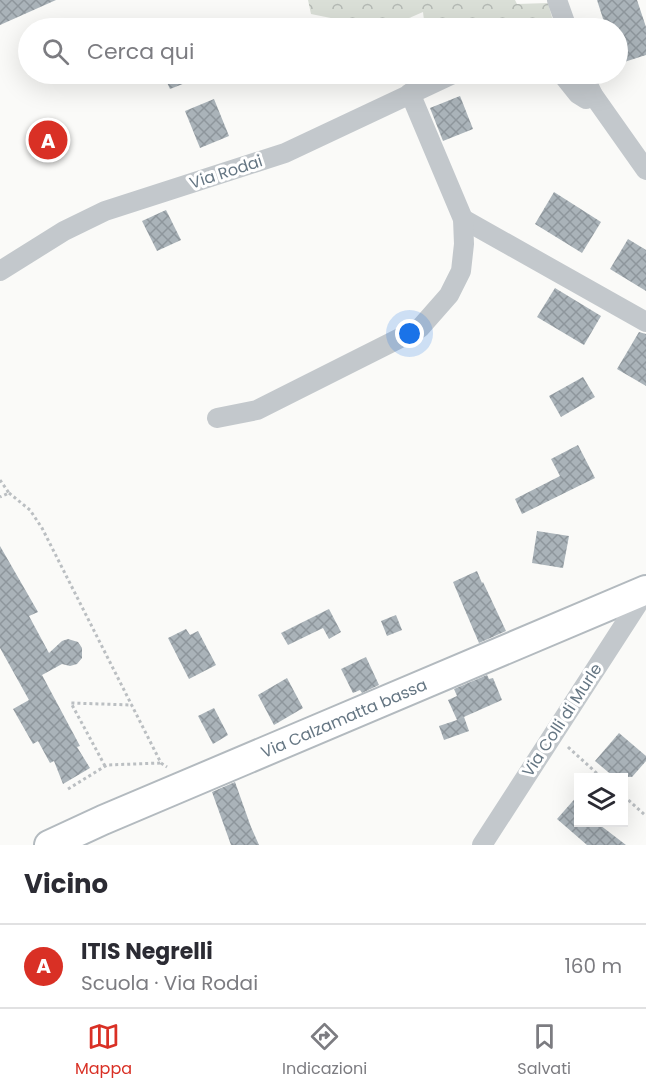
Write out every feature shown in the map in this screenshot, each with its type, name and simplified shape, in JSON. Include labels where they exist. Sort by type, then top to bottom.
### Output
[{"type":"street","points":[[557,0],[563,18]]},
{"type":"street","name":"Via Rodai","points":[[0,271],[64,231],[105,211],[285,153],[430,84]]},
{"type":"street","points":[[570,84],[578,94],[586,99],[593,95]]},
{"type":"street","points":[[588,84],[593,95],[646,170]]},
{"type":"street","points":[[217,418],[257,410],[420,328],[449,295],[461,271],[464,219],[410,93]]},
{"type":"street","points":[[464,219],[646,322]]},
{"type":"street","name":"Via Colli di Murle","points":[[482,845],[643,592]]},
{"type":"street","name":"Via Calzamatta bassa","points":[[50,845],[103,820],[643,592]]},
{"type":"path","points":[[0,480],[9,493],[30,510],[42,528],[161,763],[189,784]]},
{"type":"path","points":[[0,497],[9,493]]},
{"type":"path","points":[[105,766],[72,703],[132,705]]},
{"type":"path","points":[[553,734],[597,773]]},
{"type":"path","points":[[68,789],[107,765],[161,763]]},
{"type":"path","points":[[628,800],[646,816]]},
{"type":"green space","points":[[308,0],[515,0],[517,4],[548,3],[552,18],[424,18],[423,12],[409,18],[331,18],[311,14]]},
{"type":"building","points":[[0,0],[56,0],[0,25]]},
{"type":"building","points":[[597,0],[637,0],[646,27],[646,55],[628,61],[628,18],[603,18]]},
{"type":"building","points":[[168,84],[183,84],[170,89]]},
{"type":"building","points":[[460,96],[473,129],[443,141],[430,108]]},
{"type":"building","points":[[214,99],[229,136],[200,148],[185,111]]},
{"type":"building","points":[[554,192],[601,222],[582,253],[535,224]]},
{"type":"building","points":[[166,210],[181,240],[157,251],[142,221]]},
{"type":"building","points":[[628,239],[646,250],[646,291],[610,269]]},
{"type":"building","points":[[555,288],[601,316],[584,345],[537,317]]},
{"type":"building","points":[[639,332],[646,334],[646,386],[617,369]]},
{"type":"building","points":[[583,377],[595,397],[561,417],[549,396]]},
{"type":"building","points":[[578,445],[595,478],[522,514],[515,499],[560,476],[551,459]]},
{"type":"building","points":[[537,531],[569,536],[563,568],[532,563]]},
{"type":"building","points":[[0,546],[38,612],[29,616],[49,653],[62,641],[68,639],[78,642],[82,648],[82,658],[77,664],[70,666],[62,664],[42,675],[80,746],[77,747],[90,768],[63,784],[54,761],[50,763],[38,741],[33,744],[13,709],[29,700],[0,648]]},
{"type":"building","points":[[477,571],[506,631],[479,643],[453,582]]},
{"type":"building","points":[[329,609],[341,632],[329,639],[323,628],[288,645],[281,633]]},
{"type":"building","points":[[396,615],[402,630],[387,636],[381,621]]},
{"type":"building","points":[[186,629],[190,635],[198,631],[216,665],[189,679],[168,638]]},
{"type":"building","points":[[366,657],[379,685],[362,693],[360,690],[353,693],[341,669]]},
{"type":"building","points":[[487,675],[489,679],[493,678],[502,700],[457,720],[448,700],[457,696],[454,689]]},
{"type":"building","points":[[287,678],[303,708],[274,725],[258,695]]},
{"type":"building","points":[[214,708],[228,735],[213,744],[198,716]]},
{"type":"building","points":[[464,717],[469,731],[444,740],[439,726]]},
{"type":"building","points":[[619,733],[646,756],[646,761],[632,777],[628,777],[628,773],[609,773],[595,761]]},
{"type":"building","points":[[235,782],[259,845],[231,845],[212,792]]},
{"type":"building","points":[[574,800],[574,827],[603,827],[626,845],[587,845],[557,819]]},
{"type":"place","name":"ITIS Negrelli","points":[[48,140]]}]
